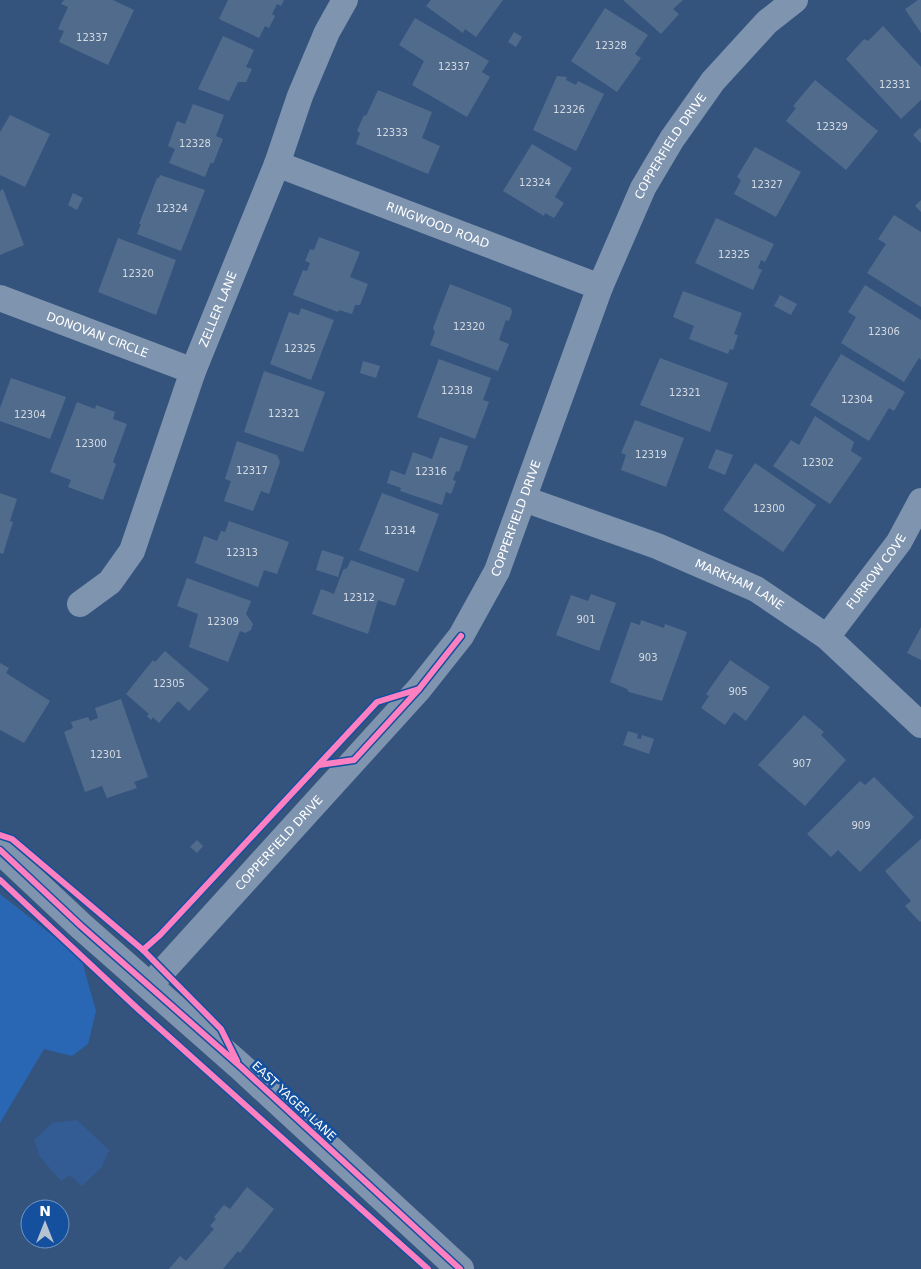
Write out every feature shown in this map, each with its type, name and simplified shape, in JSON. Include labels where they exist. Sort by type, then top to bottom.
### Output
[{"type":"street","name":"ZELLER LANE","points":[[80,604],[110,582],[132,551],[194,371],[319,51],[344,0]]},
{"type":"street","name":"COPPERFIELD DRIVE","points":[[150,985],[419,689],[460,636],[496,570],[524,499],[600,287],[643,188],[672,139],[713,81],[767,22],[795,0]]},
{"type":"street","name":"RINGWOOD ROAD","points":[[276,164],[600,287]]},
{"type":"street","name":"DONOVAN CIRCLE","points":[[0,298],[194,371]]},
{"type":"street","name":"MARKHAM LANE","points":[[524,499],[657,546],[756,589],[827,638],[921,725]]},
{"type":"street","name":"FURROW COVE","points":[[827,638],[899,542],[921,501]]},
{"type":"street","name":"EAST YAGER LANE","points":[[0,850],[81,926],[150,985],[460,1269]]},
{"type":"shaded area","points":[[0,894],[81,958],[96,1011],[88,1044],[72,1056],[44,1049],[0,1123]]},
{"type":"shaded area","points":[[77,1120],[109,1150],[102,1167],[82,1186],[70,1175],[61,1181],[40,1157],[34,1140],[52,1123]]},
{"type":"building","points":[[64,0],[113,0],[134,10],[108,65],[59,42],[64,31],[58,29],[68,7],[61,4]]},
{"type":"building","points":[[228,0],[284,0],[281,6],[277,4],[272,14],[275,16],[269,28],[265,26],[259,38],[219,19]]},
{"type":"building","points":[[431,0],[503,0],[476,37],[465,29],[463,33],[426,6]]},
{"type":"building","points":[[623,0],[683,0],[673,9],[679,14],[661,34]]},
{"type":"building","points":[[921,0],[921,33],[905,9]]},
{"type":"building","points":[[605,8],[648,35],[635,54],[641,58],[617,92],[571,61]]},
{"type":"building","points":[[415,18],[489,61],[482,72],[490,77],[467,117],[412,85],[424,61],[399,45]]},
{"type":"building","points":[[883,26],[921,67],[921,100],[901,119],[846,59],[864,39],[868,41]]},
{"type":"building","points":[[514,32],[522,37],[516,47],[508,42]]},
{"type":"building","points":[[223,36],[254,50],[246,67],[252,69],[246,82],[238,82],[229,101],[198,89]]},
{"type":"building","points":[[557,76],[567,77],[566,80],[576,85],[578,81],[604,94],[576,151],[533,130]]},
{"type":"building","points":[[815,80],[878,131],[846,170],[786,121],[796,108],[793,106]]},
{"type":"building","points":[[378,90],[432,112],[422,138],[440,146],[428,174],[356,144],[360,133],[357,131]]},
{"type":"building","points":[[193,104],[224,115],[216,136],[223,139],[213,164],[211,162],[205,177],[169,163],[175,149],[168,146],[177,121],[185,124]]},
{"type":"building","points":[[10,115],[50,134],[25,187],[0,175],[0,132]]},
{"type":"building","points":[[921,129],[921,143],[913,135]]},
{"type":"building","points":[[532,144],[572,168],[555,197],[564,203],[554,218],[545,213],[544,216],[503,191]]},
{"type":"building","points":[[755,147],[801,172],[776,217],[734,194],[741,180],[737,177]]},
{"type":"building","points":[[160,175],[205,190],[181,251],[137,234],[141,224],[139,224],[157,178]]},
{"type":"building","points":[[3,189],[24,245],[0,255],[0,191]]},
{"type":"building","points":[[73,193],[83,198],[77,210],[68,205]]},
{"type":"building","points":[[921,200],[921,212],[915,206]]},
{"type":"building","points":[[894,215],[921,232],[921,307],[867,273],[886,244],[878,239]]},
{"type":"building","points":[[716,218],[774,244],[765,262],[761,260],[758,268],[762,270],[753,290],[695,263]]},
{"type":"building","points":[[319,237],[360,252],[350,277],[368,284],[360,305],[355,305],[352,314],[339,310],[338,312],[293,295],[303,270],[307,271],[310,263],[305,261],[310,249],[314,250]]},
{"type":"building","points":[[118,238],[176,260],[156,315],[98,292]]},
{"type":"building","points":[[450,284],[511,308],[512,312],[509,321],[506,320],[499,340],[509,344],[498,371],[430,345],[435,332],[433,328]]},
{"type":"building","points":[[865,285],[921,320],[921,360],[919,358],[904,382],[841,343],[856,317],[848,312]]},
{"type":"building","points":[[683,291],[742,313],[734,334],[738,335],[733,350],[730,349],[728,354],[689,339],[694,326],[673,317]]},
{"type":"building","points":[[780,295],[797,304],[791,315],[774,306]]},
{"type":"building","points":[[301,308],[334,320],[311,380],[270,364],[289,312],[299,315]]},
{"type":"building","points":[[841,354],[905,392],[894,411],[889,408],[869,441],[810,405]]},
{"type":"building","points":[[660,358],[728,383],[710,432],[640,405]]},
{"type":"building","points":[[439,359],[491,378],[483,400],[489,402],[475,439],[417,417]]},
{"type":"building","points":[[363,361],[380,366],[376,378],[360,373]]},
{"type":"building","points":[[264,371],[325,392],[303,452],[244,432]]},
{"type":"building","points":[[11,378],[66,397],[50,439],[0,421],[0,408]]},
{"type":"building","points":[[77,402],[95,409],[96,405],[115,412],[113,419],[127,424],[113,462],[116,464],[103,500],[68,487],[71,480],[50,472]]},
{"type":"building","points":[[815,416],[854,442],[851,451],[862,458],[830,504],[773,466],[791,440],[799,445]]},
{"type":"building","points":[[635,420],[684,438],[666,487],[621,470],[626,455],[621,453]]},
{"type":"building","points":[[440,437],[468,446],[459,472],[456,471],[453,480],[456,481],[451,494],[446,492],[442,505],[400,491],[401,488],[387,483],[391,470],[405,475],[413,452],[432,459]]},
{"type":"building","points":[[237,441],[277,455],[280,462],[269,494],[261,491],[253,511],[224,501],[231,481],[225,479]]},
{"type":"building","points":[[716,449],[733,455],[725,475],[708,468]]},
{"type":"building","points":[[755,463],[816,505],[783,552],[723,510]]},
{"type":"building","points":[[0,493],[17,499],[10,521],[13,522],[3,554],[0,553]]},
{"type":"building","points":[[382,493],[439,514],[418,572],[359,550]]},
{"type":"building","points":[[229,521],[289,542],[277,574],[264,570],[258,587],[195,563],[204,536],[217,541],[221,531],[225,532]]},
{"type":"building","points":[[322,550],[344,557],[338,577],[316,570]]},
{"type":"building","points":[[351,560],[405,579],[395,606],[378,600],[368,634],[312,614],[321,589],[334,594],[343,570],[347,568]]},
{"type":"building","points":[[187,578],[251,601],[246,614],[253,624],[251,630],[245,633],[240,631],[228,662],[189,647],[198,614],[177,606]]},
{"type":"building","points":[[591,594],[616,603],[599,651],[556,635],[571,595],[588,601]]},
{"type":"building","points":[[641,620],[664,628],[665,624],[687,632],[662,701],[629,692],[627,689],[610,682],[631,622],[640,625]]},
{"type":"building","points":[[921,627],[921,660],[907,653]]},
{"type":"building","points":[[165,651],[209,689],[189,711],[178,701],[159,723],[153,717],[151,720],[147,716],[149,714],[126,694],[153,660],[155,662]]},
{"type":"building","points":[[730,660],[770,687],[746,721],[734,712],[725,725],[701,708],[709,696],[706,694]]},
{"type":"building","points":[[0,663],[9,668],[6,673],[50,701],[24,743],[0,730]]},
{"type":"building","points":[[121,699],[148,777],[134,782],[137,788],[107,798],[102,786],[85,792],[64,732],[73,728],[71,722],[88,717],[90,721],[98,718],[95,708]]},
{"type":"building","points":[[804,715],[824,732],[821,735],[846,760],[805,806],[758,765]]},
{"type":"building","points":[[628,731],[638,734],[637,738],[641,739],[642,735],[654,739],[649,754],[623,745]]},
{"type":"building","points":[[874,777],[914,817],[860,872],[838,850],[831,857],[807,834],[860,781],[865,785]]},
{"type":"building","points":[[921,839],[920,922],[905,906],[911,901],[885,871]]},
{"type":"building","points":[[197,840],[203,846],[197,853],[190,847]]},
{"type":"building","points":[[247,1187],[274,1209],[240,1253],[238,1251],[223,1269],[169,1269],[180,1256],[186,1261],[214,1229],[210,1226],[216,1219],[214,1217],[224,1205],[230,1209]]},
{"type":"cycle path","points":[[319,765],[354,760],[419,689],[461,636]]},
{"type":"cycle path","points":[[143,950],[160,935],[377,702],[419,689]]},
{"type":"cycle path","points":[[0,835],[12,839],[143,950],[221,1029],[237,1061]]},
{"type":"cycle path","points":[[0,850],[81,926],[241,1067],[460,1269]]},
{"type":"cycle path","points":[[0,880],[138,1009],[428,1269]]}]
